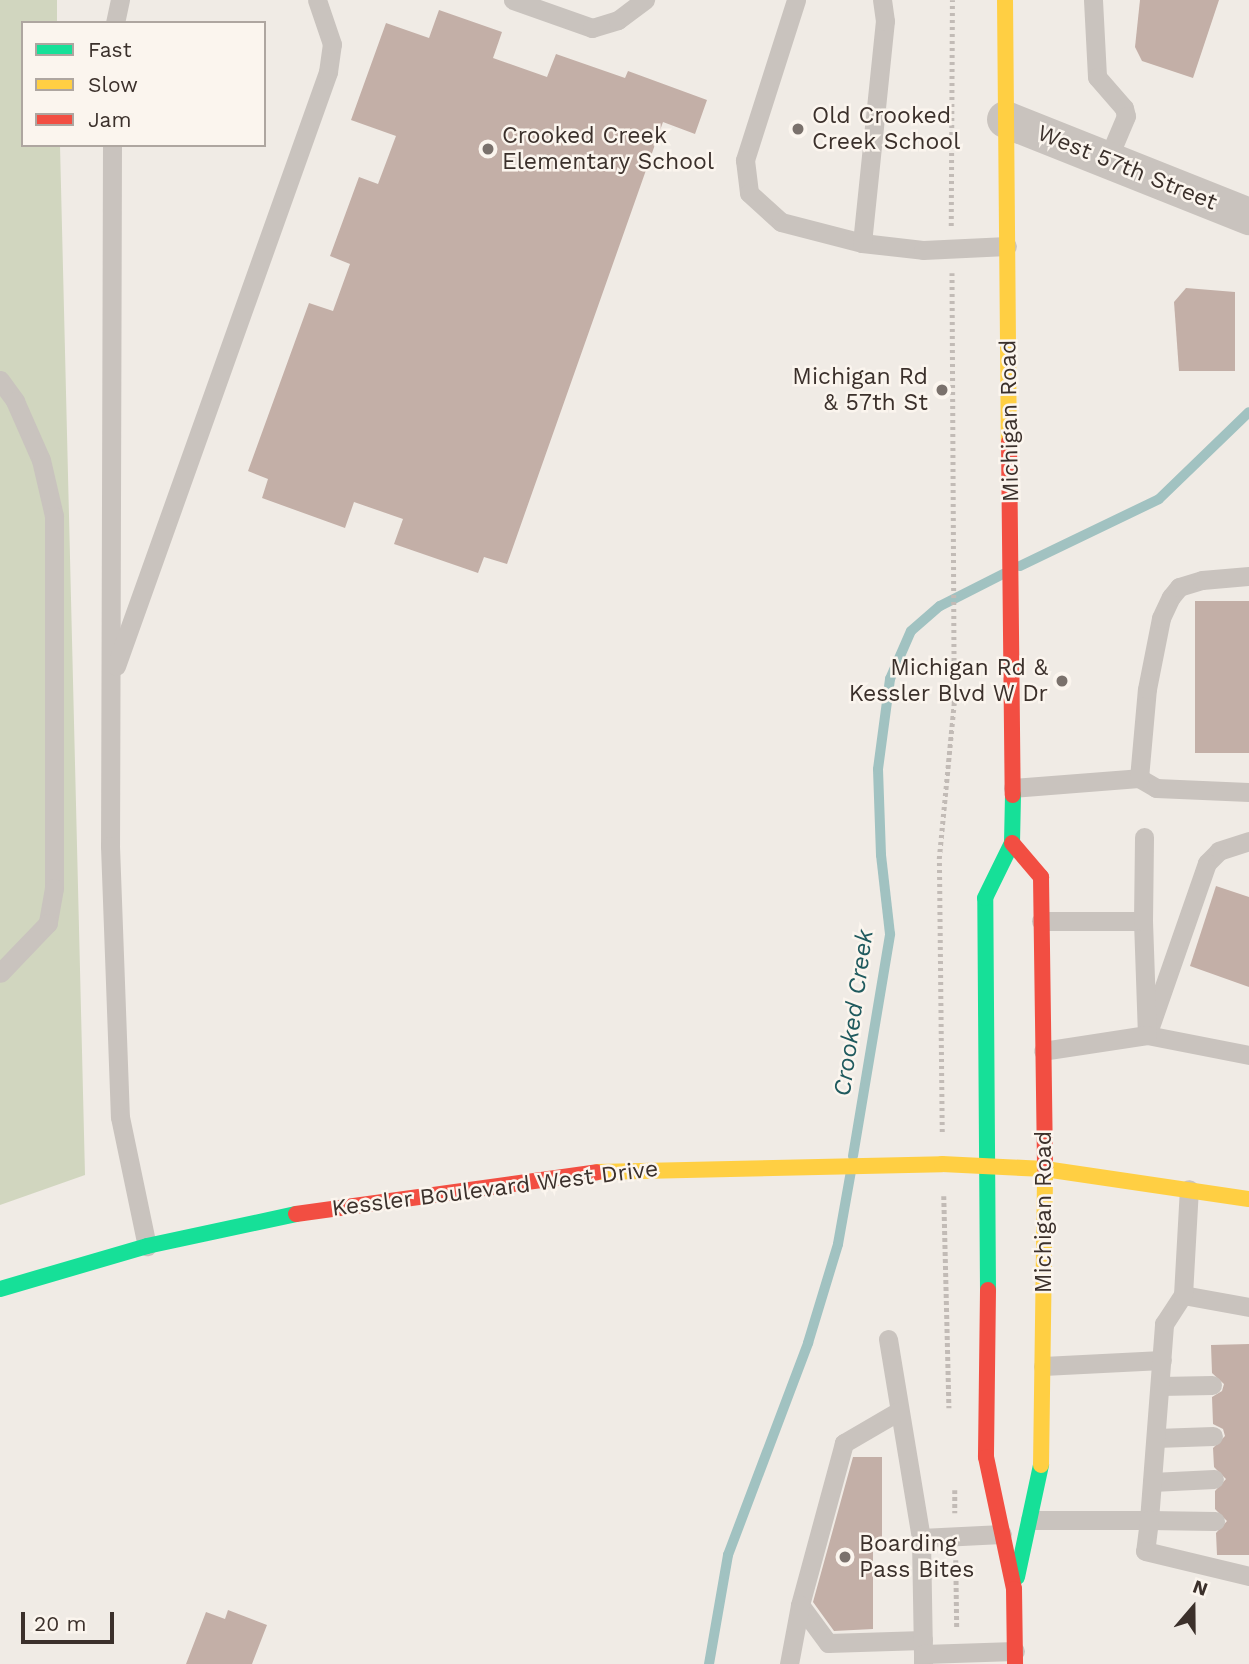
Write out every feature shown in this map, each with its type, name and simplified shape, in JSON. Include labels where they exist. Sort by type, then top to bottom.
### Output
[{"type":"main road","name":"Michigan Road","points":[[1005,0],[1013,788],[1012,842],[985,898],[990,1167],[986,1457],[1014,1589],[1014,1657]]},
{"type":"main road","name":"Michigan Road","points":[[1012,842],[1041,877],[1045,1169],[1041,1469],[1014,1589]]},
{"type":"main road","name":"Kessler Boulevard West Drive","points":[[0,1289],[147,1246],[273,1218],[422,1193],[591,1172],[783,1165],[920,1164],[1045,1169],[1249,1199]]},
{"type":"street","name":"West 57th Street","points":[[1005,119],[1249,216]]},
{"type":"lane","points":[[116,21],[120,0]]},
{"type":"lane","points":[[111,680],[328,72],[332,44],[317,0]]},
{"type":"lane","points":[[513,0],[592,28],[618,20],[645,0]]},
{"type":"lane","points":[[796,0],[745,160],[749,193],[781,222],[862,243],[951,250],[1007,246]]},
{"type":"lane","points":[[862,243],[885,20],[882,0]]},
{"type":"lane","points":[[1093,0],[1097,77],[1124,108],[1126,116],[1107,161]]},
{"type":"lane","points":[[112,147],[110,846],[120,1117],[147,1246]]},
{"type":"lane","points":[[0,380],[15,401],[41,460],[54,516],[54,888],[48,923],[0,973]]},
{"type":"lane","points":[[1139,778],[1149,678],[1161,618],[1171,597],[1179,587],[1202,580],[1249,576]]},
{"type":"lane","points":[[1013,788],[1139,778],[1156,788],[1249,792]]},
{"type":"lane","points":[[1144,837],[1143,921],[1147,1035]]},
{"type":"lane","points":[[1147,1035],[1208,863],[1219,851],[1249,841]]},
{"type":"lane","points":[[1041,921],[1143,921]]},
{"type":"lane","points":[[1044,1051],[1147,1035],[1249,1055]]},
{"type":"lane","points":[[1189,1189],[1182,1296],[1164,1324],[1145,1551],[1249,1576]]},
{"type":"lane","points":[[1182,1296],[1249,1307]]},
{"type":"lane","points":[[888,1339],[921,1538],[923,1653]]},
{"type":"lane","points":[[1043,1366],[1162,1360]]},
{"type":"lane","points":[[1160,1386],[1212,1385]]},
{"type":"lane","points":[[789,1664],[800,1605],[844,1443],[900,1410]]},
{"type":"lane","points":[[1156,1438],[1213,1436]]},
{"type":"lane","points":[[1152,1482],[1214,1479]]},
{"type":"lane","points":[[1030,1520],[1215,1521]]},
{"type":"lane","points":[[921,1538],[1002,1534]]},
{"type":"lane","points":[[800,1605],[828,1643],[923,1653],[1014,1657]]},
{"type":"path","points":[[952,0],[954,670]]},
{"type":"green space","points":[[0,0],[57,0],[57,21],[21,21],[21,147],[60,147],[85,1175],[0,1205]]},
{"type":"building","points":[[1140,0],[1219,0],[1193,78],[1142,61],[1135,47]]},
{"type":"building","points":[[439,10],[502,32],[493,58],[547,77],[556,54],[625,78],[628,71],[707,100],[695,134],[663,122],[507,564],[484,557],[478,573],[394,544],[403,519],[354,502],[345,528],[262,498],[268,479],[248,471],[309,303],[333,311],[350,264],[330,256],[359,177],[378,184],[396,136],[351,120],[386,23],[429,38]]},
{"type":"building","points":[[1186,288],[1235,292],[1235,371],[1179,371],[1174,302]]},
{"type":"building","points":[[1195,601],[1249,601],[1249,753],[1195,753]]},
{"type":"building","points":[[1216,886],[1249,897],[1249,987],[1190,966]]},
{"type":"building","points":[[1249,1344],[1249,1555],[1217,1555],[1216,1533],[1227,1521],[1215,1509],[1215,1491],[1226,1479],[1214,1467],[1213,1448],[1225,1436],[1223,1429],[1213,1424],[1212,1397],[1222,1391],[1224,1384],[1212,1373],[1211,1345]]},
{"type":"building","points":[[853,1457],[882,1457],[882,1543],[873,1543],[873,1629],[834,1631],[813,1602]]},
{"type":"building","points":[[228,1610],[267,1625],[252,1664],[186,1664],[206,1612],[225,1619]]},
{"type":"waterway","name":"Crooked Creek","points":[[1020,566],[1159,499],[1249,412]]},
{"type":"waterway","name":"Crooked Creek","points":[[853,1156],[890,934],[881,855],[878,769],[890,679],[911,631],[940,606],[1003,574]]},
{"type":"waterway","name":"Crooked Creek","points":[[709,1664],[728,1555],[808,1343],[838,1244],[851,1171]]},
{"type":"traffic: fast","points":[[988,1290],[985,898],[1012,843],[1013,795]]},
{"type":"traffic: fast","points":[[0,1289],[147,1246],[296,1214]]},
{"type":"traffic: fast","points":[[1017,1577],[1041,1465]]},
{"type":"traffic: slow","points":[[1005,0],[1009,442]]},
{"type":"traffic: slow","points":[[597,1172],[942,1164],[1045,1169],[1249,1199]]},
{"type":"traffic: slow","points":[[1041,1465],[1045,1169]]},
{"type":"traffic: jam","points":[[1009,442],[1013,795]]},
{"type":"traffic: jam","points":[[1012,843],[1041,877],[1045,1169]]},
{"type":"traffic: jam","points":[[296,1214],[597,1172]]},
{"type":"traffic: jam","points":[[988,1290],[986,1457],[1014,1589],[1015,1664]]},
{"type":"place","name":"Old Crooked Creek School","points":[[798,129]]},
{"type":"place","name":"Crooked Creek Elementary School","points":[[488,149]]},
{"type":"place","name":"Michigan Rd & 57th St","points":[[942,390]]},
{"type":"place","name":"Michigan Rd & Kessler Blvd W Dr","points":[[1062,681]]},
{"type":"place","name":"Boarding Pass Bites","points":[[845,1557]]}]
